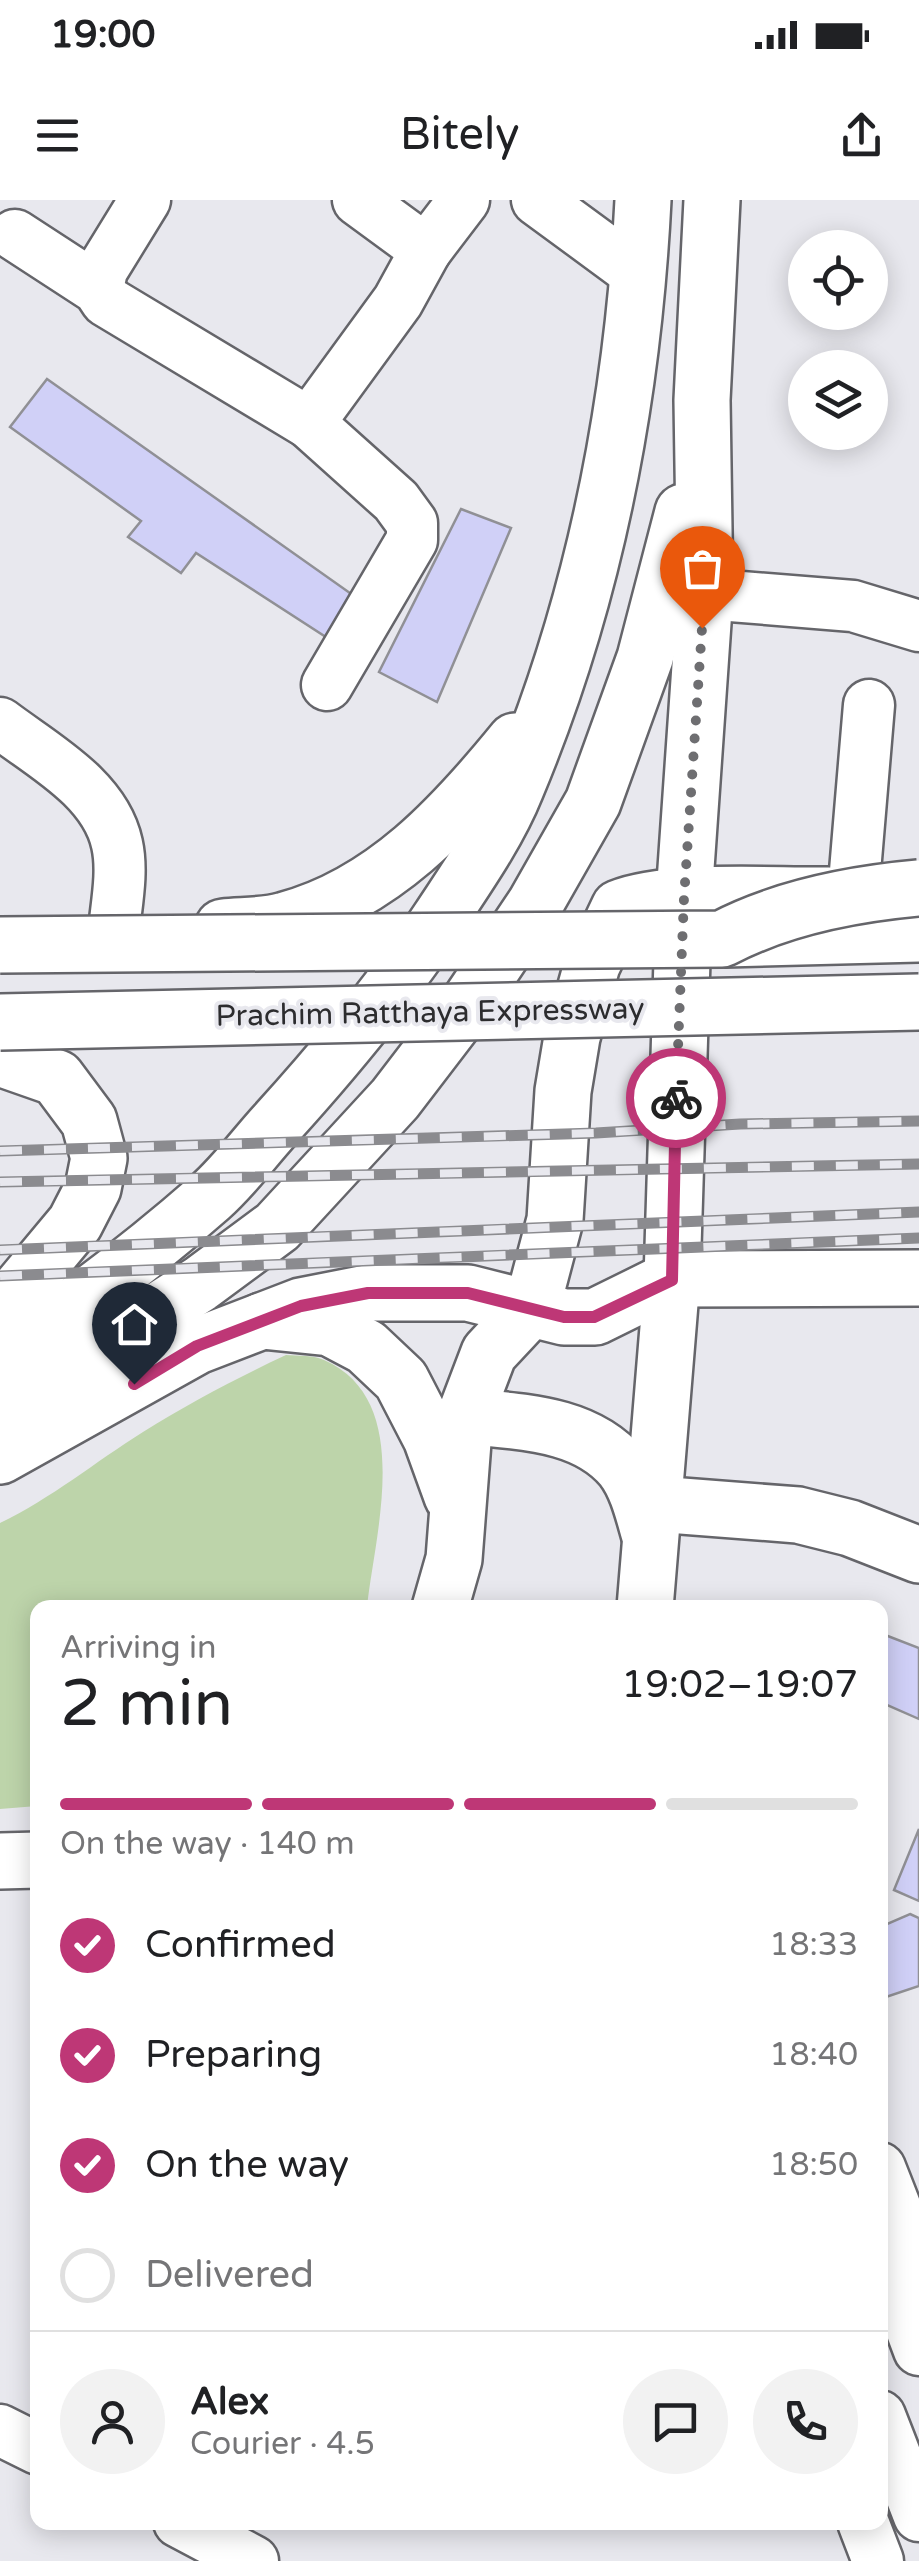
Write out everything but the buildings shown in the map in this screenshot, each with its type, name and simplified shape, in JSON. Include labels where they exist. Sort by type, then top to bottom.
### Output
[{"type":"main road","points":[[0,1358],[82,1301],[212,1195],[329,1065],[406,968],[464,881],[515,791],[585,582],[610,480],[639,274],[643,200]]},
{"type":"main road","points":[[646,1600],[672,1280],[684,898],[704,594],[702,400],[712,200]]},
{"type":"main road","points":[[0,1412],[200,1284],[277,1227],[395,1099],[470,1001],[536,904],[593,802],[645,658],[679,537],[702,400]]},
{"type":"main road","points":[[0,931],[210,928],[284,921],[332,902],[383,873],[433,834],[474,792],[548,700]]},
{"type":"main road","points":[[688,825],[714,868],[756,896]]},
{"type":"main road","points":[[444,1600],[458,1513],[465,1416],[489,1354],[532,1307],[555,1220],[563,1091],[572,1037],[592,965],[619,908],[638,901],[684,898],[919,890]]},
{"type":"main road","points":[[722,939],[774,915],[919,890]]},
{"type":"main road","points":[[0,946],[919,934]]},
{"type":"main road","name":"Prachim Ratthaya Expressway","points":[[0,1022],[919,1002]]},
{"type":"main road","points":[[677,1068],[700,1039],[734,1025],[919,1024]]},
{"type":"main road","points":[[0,1058],[57,1078],[89,1121],[99,1158],[92,1188],[75,1224],[0,1313]]},
{"type":"main road","points":[[0,1456],[197,1346],[301,1306],[368,1293],[468,1293],[564,1317],[594,1317],[672,1280],[919,1278]]},
{"type":"main road","points":[[262,1321],[330,1328],[366,1347],[401,1380],[432,1438],[458,1513]]},
{"type":"main road","points":[[465,1416],[544,1425],[590,1440],[625,1470],[653,1521]]},
{"type":"main road","points":[[653,1521],[798,1516],[850,1528],[919,1554]]},
{"type":"street","points":[[98,289],[102,270],[145,200]]},
{"type":"street","points":[[358,200],[426,250]]},
{"type":"street","points":[[309,423],[398,302],[426,250],[464,200]]},
{"type":"street","points":[[537,200],[639,274]]},
{"type":"street","points":[[15,235],[98,289],[106,301],[309,423],[396,501],[412,523],[412,540],[327,685]]},
{"type":"street","points":[[704,594],[853,606],[919,626]]},
{"type":"street","points":[[853,895],[869,705]]},
{"type":"street","points":[[0,723],[91,793],[112,827],[120,874],[114,929]]},
{"type":"street","points":[[888,2189],[905,2233],[919,2350]]},
{"type":"street","points":[[0,2430],[30,2445]]},
{"type":"street","points":[[888,2437],[919,2516]]},
{"type":"street","points":[[193,2530],[253,2561]]},
{"type":"street","points":[[866,2530],[878,2561]]},
{"type":"green space","points":[[286,1355],[311,1356],[352,1379],[370,1405],[380,1436],[383,1470],[368,1600],[30,1600],[30,1807],[0,1809],[0,1523],[125,1443]]},
{"type":"railway","points":[[0,1151],[919,1121]]},
{"type":"railway","points":[[0,1182],[919,1164]]},
{"type":"railway","points":[[0,1250],[919,1212]]},
{"type":"railway","points":[[0,1276],[919,1238]]},
{"type":"way so far","points":[[676,1098],[688,825],[702,628]]},
{"type":"route","points":[[134,1384],[197,1346],[301,1306],[368,1293],[468,1293],[564,1317],[594,1317],[672,1280],[676,1098]]}]
